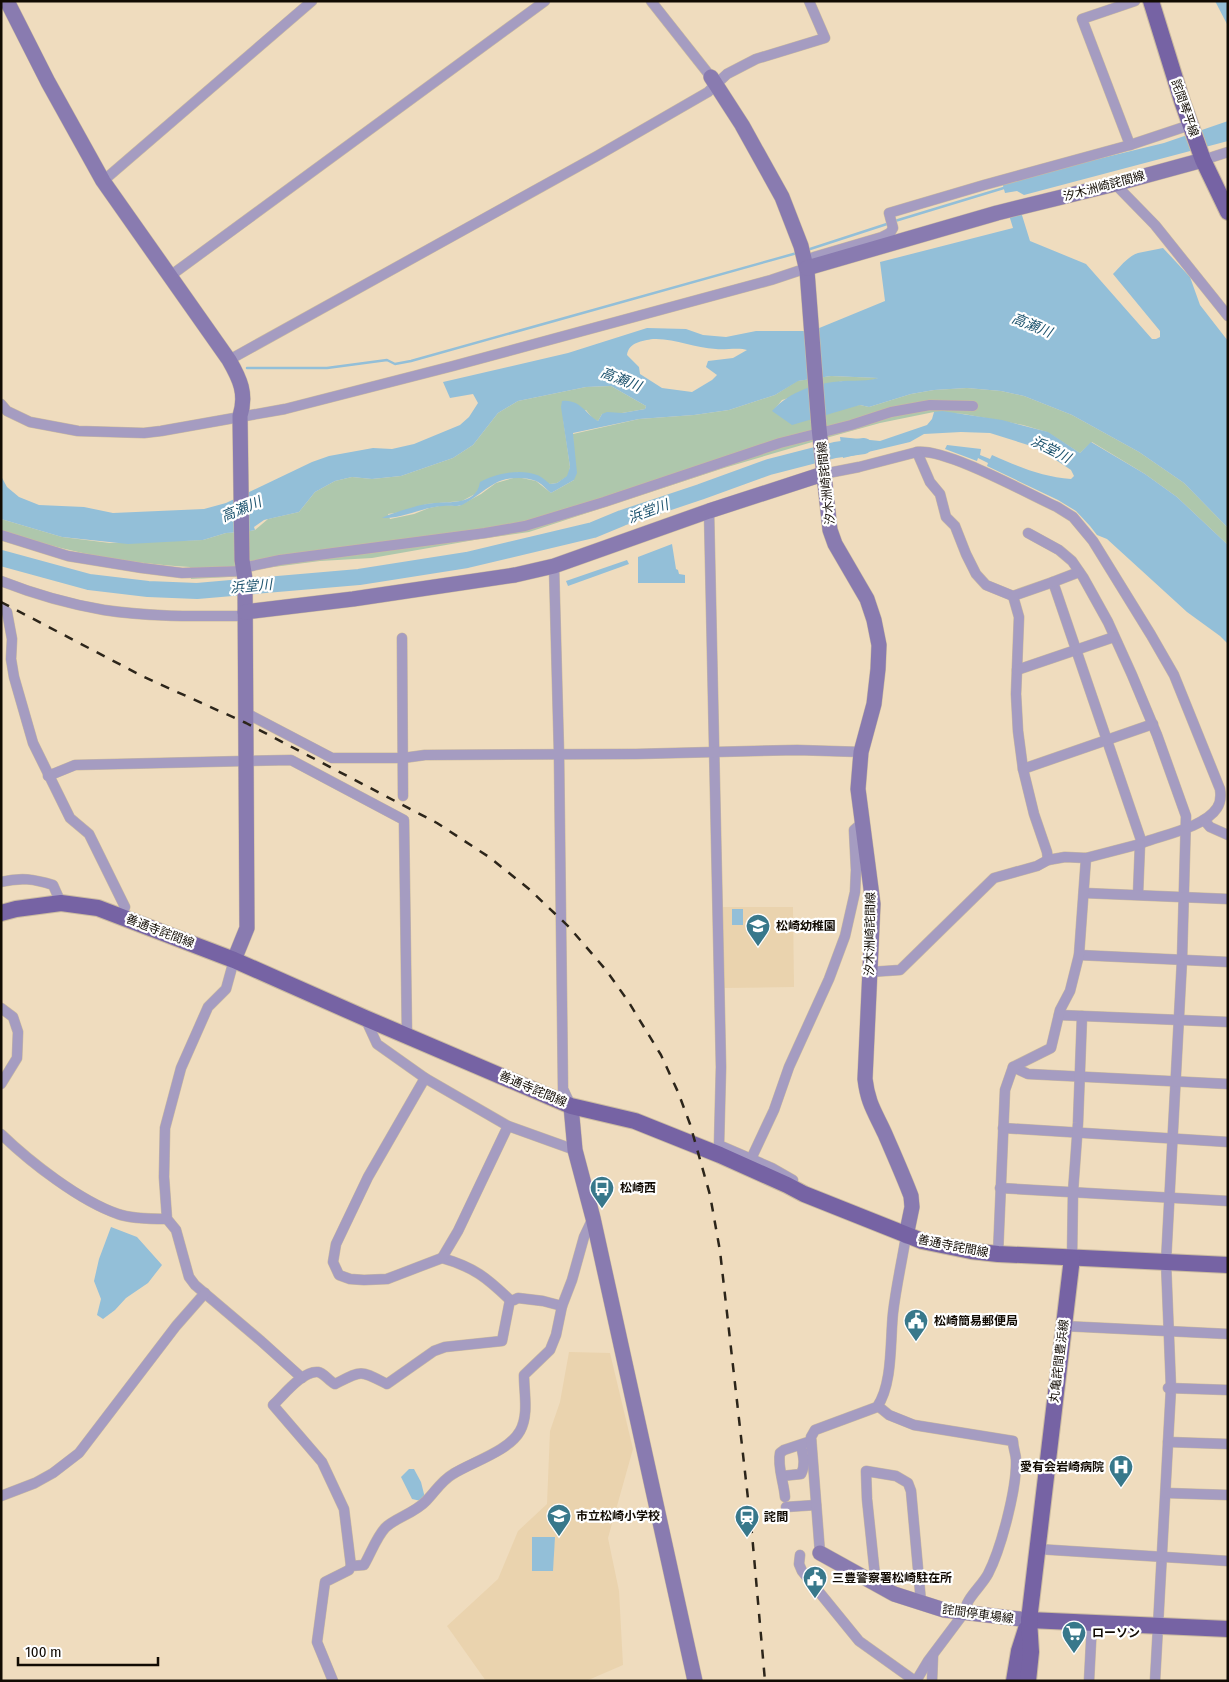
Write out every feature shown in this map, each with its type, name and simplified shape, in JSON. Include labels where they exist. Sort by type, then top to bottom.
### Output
[{"type":"main road","name":"詫間琴平線","points":[[1151,1],[1202,157],[1228,212]]},
{"type":"main road","name":"善通寺詫間線","points":[[1,913],[61,903],[98,908],[234,960],[571,1106],[635,1121],[906,1236],[944,1246],[998,1254],[1072,1258]]},
{"type":"main road","points":[[1072,1258],[1228,1265]]},
{"type":"main road","name":"丸亀詫間豊浜線","points":[[1028,1681],[1031,1652],[1029,1620],[1072,1258]]},
{"type":"main road","points":[[1029,1620],[1228,1629]]},
{"type":"main road","name":"丸亀詫間豊浜線","points":[[1014,1681],[1019,1651],[1029,1620]]},
{"type":"street","points":[[7,1],[48,82],[103,181],[229,360],[237,374],[242,389],[244,404],[240,418],[245,614],[247,928],[234,960],[226,989],[208,1007],[181,1068],[164,1128],[164,1176],[167,1219],[176,1230],[189,1278],[195,1286],[302,1378]]},
{"type":"street","points":[[103,181],[312,1]]},
{"type":"street","points":[[170,276],[545,1]]},
{"type":"street","points":[[652,1],[714,81],[742,125],[782,197],[805,261]]},
{"type":"street","points":[[229,360],[597,156],[708,92],[714,81],[756,59],[825,38],[809,1]]},
{"type":"street","points":[[1130,145],[1082,19],[1135,1]]},
{"type":"street","points":[[1,404],[7,411],[30,422],[78,431],[152,432],[285,409],[453,366],[770,280],[814,257],[890,233],[893,228],[889,213],[1192,128]]},
{"type":"street","points":[[1202,157],[1228,152]]},
{"type":"street","name":"汐木洲崎詫間線","points":[[906,1236],[912,1207],[911,1196],[872,1111],[867,1096],[865,1079],[873,904],[858,789],[861,752],[874,704],[879,645],[867,599],[835,544],[830,530],[805,261],[1115,184],[1202,157]]},
{"type":"street","points":[[1115,184],[1155,225],[1228,316]]},
{"type":"street","points":[[1,535],[68,556],[142,568],[182,573],[243,570],[280,560],[525,526],[604,502],[780,443],[820,434],[908,408],[930,404],[972,406]]},
{"type":"street","points":[[1,581],[32,593],[105,610],[169,615],[245,614],[515,576],[554,566],[709,511],[824,474],[924,451],[951,458],[1056,507],[1073,517],[1093,541],[1129,597],[1174,675],[1209,759],[1221,797],[1217,808],[1204,820],[1186,828],[1086,858],[1065,857],[1048,860],[1037,866],[994,878],[900,970],[870,972]]},
{"type":"street","points":[[917,452],[930,482],[940,494],[946,517],[956,526],[966,554],[976,574],[986,585],[1013,596],[1079,572]]},
{"type":"street","points":[[709,511],[721,1067],[719,1145],[772,1168],[793,1180],[818,1200]]},
{"type":"street","points":[[1028,533],[1059,550],[1072,562],[1079,572],[1114,637],[1153,724],[1186,816],[1182,960],[1166,1262],[1169,1331],[1168,1442],[1155,1681]]},
{"type":"street","points":[[554,566],[559,754],[563,1089],[571,1106],[575,1150],[593,1218],[695,1681]]},
{"type":"street","points":[[1053,582],[1141,843],[1138,894]]},
{"type":"street","points":[[1013,596],[1019,617],[1016,694],[1018,731],[1026,786],[1048,860]]},
{"type":"street","points":[[1,608],[7,612],[12,639],[11,659],[33,743],[70,818],[89,834],[125,907],[120,916]]},
{"type":"street","points":[[1017,670],[1114,637]]},
{"type":"street","points":[[402,638],[403,796]]},
{"type":"street","points":[[246,713],[332,758],[403,758],[425,755],[714,753],[797,750],[861,752]]},
{"type":"street","points":[[1023,768],[1153,724]]},
{"type":"street","points":[[48,776],[75,765],[291,760],[404,820],[407,1036]]},
{"type":"street","points":[[1204,820],[1210,828],[1228,836]]},
{"type":"street","points":[[750,1159],[774,1110],[789,1067],[829,979],[845,936],[854,892],[856,870],[854,830],[862,823]]},
{"type":"street","points":[[998,1254],[1005,1090],[1013,1067],[1051,1048],[1059,1015],[1070,991],[1079,955],[1086,858]]},
{"type":"street","points":[[1,882],[16,878],[32,879],[53,885],[61,903]]},
{"type":"street","points":[[1084,893],[1228,899]]},
{"type":"street","points":[[1079,955],[1228,962]]},
{"type":"street","points":[[1,1008],[13,1016],[18,1032],[16,1058],[1,1084]]},
{"type":"street","points":[[1059,1015],[1228,1022]]},
{"type":"street","points":[[1072,1258],[1073,1192],[1082,1016]]},
{"type":"street","points":[[365,1018],[377,1044],[426,1078],[508,1126],[575,1150]]},
{"type":"street","points":[[1013,1067],[1028,1074],[1228,1084]]},
{"type":"street","points":[[426,1078],[364,1185],[336,1244],[333,1262],[339,1275],[350,1279],[387,1279],[442,1258],[458,1231],[508,1126]]},
{"type":"street","points":[[1003,1128],[1228,1142]]},
{"type":"street","points":[[1,1134],[49,1174],[96,1205],[120,1215],[167,1219]]},
{"type":"street","points":[[1000,1188],[1228,1201]]},
{"type":"street","points":[[351,1566],[364,1564],[385,1527],[415,1511],[426,1501],[440,1483],[452,1474],[508,1444],[520,1432],[526,1408],[524,1375],[550,1350],[584,1237],[593,1218]]},
{"type":"street","points":[[820,1553],[811,1438],[815,1430],[878,1406],[883,1399],[888,1374],[893,1310],[906,1236]]},
{"type":"street","points":[[442,1258],[472,1269],[484,1276],[510,1300]]},
{"type":"street","points":[[1,1496],[41,1480],[79,1453],[176,1326],[204,1293]]},
{"type":"street","points":[[510,1300],[518,1298],[562,1306]]},
{"type":"street","points":[[333,1681],[317,1642],[324,1582],[349,1570],[351,1566],[344,1509],[322,1462],[273,1405],[302,1378],[318,1372],[335,1384],[358,1372],[362,1372],[387,1384],[434,1351],[446,1347],[502,1341],[510,1300]]},
{"type":"street","points":[[1063,1326],[1228,1334]]},
{"type":"street","points":[[1169,1388],[1228,1390]]},
{"type":"street","points":[[800,1555],[799,1564],[802,1571],[859,1641],[916,1681],[964,1613],[965,1606],[982,1584],[992,1566],[1008,1515],[1016,1462],[1012,1441],[914,1425],[889,1415],[878,1406]]},
{"type":"street","points":[[812,1441],[784,1450],[780,1453],[779,1464],[785,1502],[816,1505]]},
{"type":"street","points":[[1168,1442],[1228,1444]]},
{"type":"street","points":[[782,1476],[801,1474],[804,1469],[804,1461],[801,1445]]},
{"type":"street","points":[[876,1585],[868,1517],[866,1471],[896,1476],[908,1483],[911,1491],[921,1602]]},
{"type":"street","points":[[1166,1493],[1228,1495]]},
{"type":"street","points":[[1037,1548],[1228,1561]]},
{"type":"street","name":"詫間停車場線","points":[[820,1553],[894,1594],[944,1610],[1029,1620]]},
{"type":"street","points":[[1089,1681],[1092,1623]]},
{"type":"street","points":[[932,1656],[932,1681]]},
{"type":"shaded area","name":"松崎幼稚園","points":[[721,907],[793,907],[794,987],[724,988]]},
{"type":"shaded area","points":[[569,1352],[610,1353],[633,1449],[608,1538],[619,1591],[623,1665],[586,1681],[486,1681],[447,1626],[498,1579],[518,1531],[547,1504],[550,1431],[560,1402]]},
{"type":"green space","points":[[831,376],[879,378],[869,381],[842,381],[782,400],[773,411],[860,405],[869,407],[911,394],[934,390],[967,388],[1001,391],[1024,396],[1072,415],[1139,452],[1184,483],[1228,528],[1228,545],[1177,497],[1145,474],[1092,442],[1080,453],[1047,432],[1023,425],[964,414],[934,412],[880,423],[724,468],[529,532],[372,558],[320,561],[250,570],[248,576],[191,579],[190,567],[142,563],[94,555],[24,538],[1,530],[1,519],[62,537],[110,543],[203,540],[226,533],[245,532],[255,530],[268,519],[299,512],[315,492],[335,481],[352,477],[372,479],[401,476],[453,458],[473,445],[498,413],[518,401],[586,387],[611,386],[646,406],[645,409],[602,414],[598,421],[593,419],[586,410],[563,418],[570,467],[568,476],[557,483],[550,484],[518,472],[479,489],[475,494],[462,501],[427,504],[388,514],[390,519],[444,505],[459,506],[496,483],[517,477],[536,481],[551,493],[574,480],[573,434],[639,419],[729,410],[775,395],[797,381]]},
{"type":"water","points":[[1215,1],[1228,1],[1228,26]]},
{"type":"water","points":[[1228,121],[1228,141],[1024,195],[1017,191],[1005,193],[1002,182],[1164,143]]},
{"type":"water","name":"高瀬川","points":[[1021,212],[1030,241],[1086,264],[1152,339],[1160,337],[1160,331],[1113,274],[1134,254],[1163,248],[1190,277],[1200,305],[1228,341],[1228,528],[1184,483],[1139,452],[1072,415],[1024,396],[1001,391],[967,388],[934,390],[911,394],[869,407],[860,405],[792,425],[772,411],[795,393],[813,386],[833,382],[878,378],[831,376],[798,381],[775,395],[729,410],[639,419],[573,433],[577,473],[574,480],[551,493],[536,481],[526,478],[515,478],[494,484],[462,505],[428,508],[397,517],[382,518],[423,505],[466,499],[473,496],[480,482],[507,473],[530,473],[540,476],[550,484],[557,483],[567,476],[570,467],[561,407],[562,401],[574,402],[598,421],[602,414],[607,412],[622,413],[645,409],[646,406],[611,386],[586,387],[518,401],[498,413],[473,445],[453,458],[401,476],[372,479],[352,477],[335,481],[315,492],[299,512],[264,520],[254,527],[255,530],[226,533],[203,540],[128,544],[62,537],[1,519],[1,476],[7,487],[19,497],[39,505],[84,507],[113,513],[204,509],[226,503],[312,462],[329,456],[373,448],[392,449],[414,444],[460,425],[469,417],[478,403],[473,394],[450,398],[443,382],[568,353],[647,328],[686,329],[703,335],[726,337],[756,331],[812,331],[885,301],[880,262],[1013,228],[1009,215]],"holes":[[[661,339],[708,348],[747,350],[733,358],[708,361],[706,367],[717,375],[692,392],[662,388],[640,374],[639,367],[627,355],[630,347],[637,343]]]},
{"type":"water","points":[[942,411],[1002,420],[1048,432],[1080,453],[1091,442],[1145,474],[1177,497],[1228,545],[1228,644],[1187,612],[1107,539],[1097,535],[1076,511],[1058,500],[987,466],[988,463],[978,458],[977,461],[945,449],[947,445],[981,449],[980,455],[990,459],[992,455],[1040,474],[1071,479],[1074,476],[1071,470],[1044,452],[990,433],[961,432],[924,434],[910,442],[843,458],[840,437],[880,441],[927,425],[932,419],[934,412]]},
{"type":"water","points":[[672,544],[676,569],[679,574],[685,575],[685,583],[638,583],[638,557]]},
{"type":"water","points":[[627,560],[629,564],[568,586],[566,581]]},
{"type":"water","points":[[732,909],[743,909],[743,925],[732,925]]},
{"type":"water","points":[[111,1227],[137,1237],[162,1265],[148,1283],[126,1298],[103,1319],[97,1315],[101,1299],[94,1281],[99,1259]]},
{"type":"water","points":[[409,1469],[414,1469],[421,1482],[425,1498],[421,1501],[412,1499],[401,1477]]},
{"type":"water","points":[[532,1537],[555,1537],[553,1571],[532,1571]]},
{"type":"waterway","points":[[895,221],[1007,187]]},
{"type":"waterway","points":[[807,250],[890,223]]},
{"type":"waterway","points":[[247,368],[327,368],[387,360],[395,364],[411,361],[797,253]]},
{"type":"waterway","name":"浜堂川","points":[[1,558],[89,582],[148,589],[197,591],[359,577],[467,560],[593,530],[622,518],[769,467],[835,450],[864,446]]},
{"type":"railway","points":[[1,602],[144,677],[246,723],[437,823],[489,857],[529,889],[569,927],[606,970],[628,1001],[661,1055],[678,1092],[690,1124],[710,1195],[720,1251],[752,1534],[765,1681]]},
{"type":"place","name":"松崎幼稚園","points":[[758,947]]},
{"type":"place","name":"松崎西","points":[[602,1209]]},
{"type":"place","name":"松崎簡易郵便局","points":[[916,1342]]},
{"type":"place","name":"愛有会岩崎病院","points":[[1121,1488]]},
{"type":"place","name":"市立松崎小学校","points":[[559,1537]]},
{"type":"place","name":"詫間","points":[[747,1538]]},
{"type":"place","name":"三豊警察署松崎駐在所","points":[[815,1599]]},
{"type":"place","name":"ローソン","points":[[1074,1654]]}]
